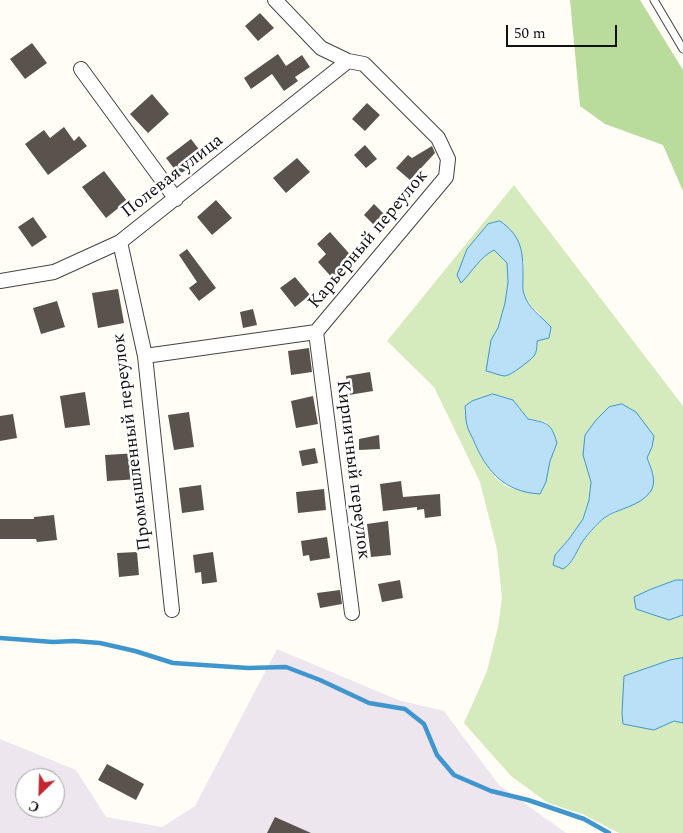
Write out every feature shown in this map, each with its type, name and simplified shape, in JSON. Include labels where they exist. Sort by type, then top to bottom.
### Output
[{"type":"street","points":[[276,0],[321,48],[348,61]]},
{"type":"street","name":"Карьерный переулок","points":[[145,356],[316,332],[446,177],[448,159],[438,138],[364,64],[348,61]]},
{"type":"street","name":"Полевая улица","points":[[0,282],[54,272],[120,242],[348,61]]},
{"type":"street","points":[[81,69],[176,199]]},
{"type":"street","name":"Промышленный переулок","points":[[120,242],[145,356],[172,610]]},
{"type":"street","name":"Кирпичный переулок","points":[[316,332],[352,612]]},
{"type":"lane","points":[[654,0],[683,49]]},
{"type":"shaded area","points":[[277,649],[398,700],[444,711],[499,785],[566,833],[0,833],[0,739],[76,770],[106,817],[162,827],[195,806]]},
{"type":"green space","points":[[570,0],[640,0],[683,70],[683,191],[663,145],[605,124],[580,106]]},
{"type":"green space","points":[[514,185],[683,406],[683,580],[664,586],[636,609],[669,620],[683,615],[683,658],[670,660],[654,730],[674,721],[683,723],[683,833],[619,833],[582,814],[548,803],[511,776],[464,723],[487,671],[498,627],[502,598],[497,549],[480,482],[434,387],[387,341]],"holes":[[[488,224],[524,262],[524,291],[529,303],[540,314],[533,358],[523,363],[514,373],[487,370],[491,340],[498,328],[505,303],[508,282],[507,263],[494,250],[484,255],[480,236]],[[493,394],[513,400],[528,419],[546,422],[557,443],[550,461],[546,482],[518,489],[510,488],[503,484],[484,462],[472,438]],[[652,447],[647,458],[652,471],[644,498],[603,519],[582,542],[571,564],[555,555],[583,519],[589,500],[591,482],[583,455]]]},
{"type":"water","points":[[500,221],[513,233],[520,246],[523,261],[523,290],[526,299],[532,308],[551,327],[549,338],[537,341],[537,349],[534,356],[516,371],[505,376],[486,371],[491,340],[498,328],[505,303],[508,282],[507,263],[494,250],[480,261],[461,283],[457,275],[467,249],[488,224]]},
{"type":"water","points":[[493,394],[513,400],[528,419],[544,423],[553,431],[557,443],[550,461],[546,482],[540,494],[516,489],[506,484],[490,470],[478,450],[466,423],[465,406],[472,401]]},
{"type":"water","points":[[622,404],[636,412],[654,436],[647,458],[653,474],[653,487],[641,501],[601,520],[585,538],[572,561],[563,569],[553,565],[555,555],[583,519],[589,500],[591,482],[583,455],[585,435],[609,407]]},
{"type":"water","points":[[676,580],[683,580],[683,615],[669,620],[636,609],[634,597]]},
{"type":"water","points":[[683,658],[683,723],[674,721],[654,730],[623,724],[624,676],[670,660]]},
{"type":"building","points":[[260,13],[274,28],[258,41],[245,26]]},
{"type":"building","points":[[32,43],[47,63],[25,79],[10,59]]},
{"type":"building","points":[[278,54],[286,66],[302,55],[310,67],[295,77],[298,81],[284,91],[272,74],[251,89],[244,78]]},
{"type":"building","points":[[152,94],[169,114],[148,133],[130,114]]},
{"type":"building","points":[[367,103],[380,115],[365,131],[352,119]]},
{"type":"building","points":[[64,127],[74,141],[79,136],[87,146],[48,175],[25,144],[44,130],[50,138]]},
{"type":"building","points":[[191,139],[204,156],[179,175],[166,158]]},
{"type":"building","points":[[365,145],[377,159],[366,168],[354,155]]},
{"type":"building","points":[[432,146],[435,153],[410,180],[396,168],[408,155],[412,158]]},
{"type":"building","points":[[297,158],[310,172],[286,193],[273,178]]},
{"type":"building","points":[[104,171],[127,201],[106,218],[82,187]]},
{"type":"building","points":[[216,200],[232,218],[212,235],[197,217]]},
{"type":"building","points":[[374,204],[390,220],[380,231],[364,215]]},
{"type":"building","points":[[33,217],[47,237],[32,247],[18,227]]},
{"type":"building","points":[[330,232],[355,260],[334,280],[318,262],[326,254],[317,244]]},
{"type":"building","points":[[187,249],[216,288],[199,301],[189,288],[197,282],[179,255]]},
{"type":"building","points":[[295,277],[310,295],[295,307],[280,288]]},
{"type":"building","points":[[118,289],[124,323],[98,328],[92,293]]},
{"type":"building","points":[[57,301],[65,327],[41,334],[33,308]]},
{"type":"building","points":[[253,309],[257,325],[243,328],[240,312]]},
{"type":"building","points":[[309,348],[312,372],[291,375],[288,351]]},
{"type":"building","points":[[370,372],[373,391],[349,395],[346,376]]},
{"type":"building","points":[[85,392],[90,425],[65,428],[60,396]]},
{"type":"building","points":[[313,396],[318,424],[296,428],[291,401]]},
{"type":"building","points":[[189,412],[194,447],[174,450],[168,415]]},
{"type":"building","points":[[13,414],[17,438],[0,441],[0,416]]},
{"type":"building","points":[[379,435],[380,449],[359,450],[359,439]]},
{"type":"building","points":[[315,448],[318,463],[302,466],[299,451]]},
{"type":"building","points":[[138,453],[140,479],[107,481],[105,455]]},
{"type":"building","points":[[401,481],[403,497],[440,494],[441,516],[425,518],[424,509],[417,510],[417,507],[383,511],[380,484]]},
{"type":"building","points":[[201,485],[204,510],[182,513],[179,488]]},
{"type":"building","points":[[324,489],[326,510],[298,513],[296,492]]},
{"type":"building","points":[[54,515],[57,540],[37,542],[36,539],[0,539],[0,519],[34,519],[34,517]]},
{"type":"building","points":[[388,521],[391,555],[371,557],[367,524]]},
{"type":"building","points":[[327,537],[330,558],[310,561],[309,555],[303,556],[301,541]]},
{"type":"building","points":[[137,552],[139,575],[119,577],[117,553]]},
{"type":"building","points":[[213,552],[217,582],[202,584],[201,572],[195,573],[193,555]]},
{"type":"building","points":[[400,580],[403,598],[382,602],[378,584]]},
{"type":"building","points":[[340,590],[342,604],[320,608],[317,593]]},
{"type":"building","points":[[107,764],[144,784],[136,800],[98,780]]},
{"type":"building","points":[[275,817],[311,833],[267,833]]},
{"type":"waterway","points":[[0,638],[100,643],[135,651],[173,663],[248,668],[286,667],[320,680],[369,703],[405,709],[424,724],[437,755],[454,775],[491,791],[528,800],[584,819],[609,833]]}]
